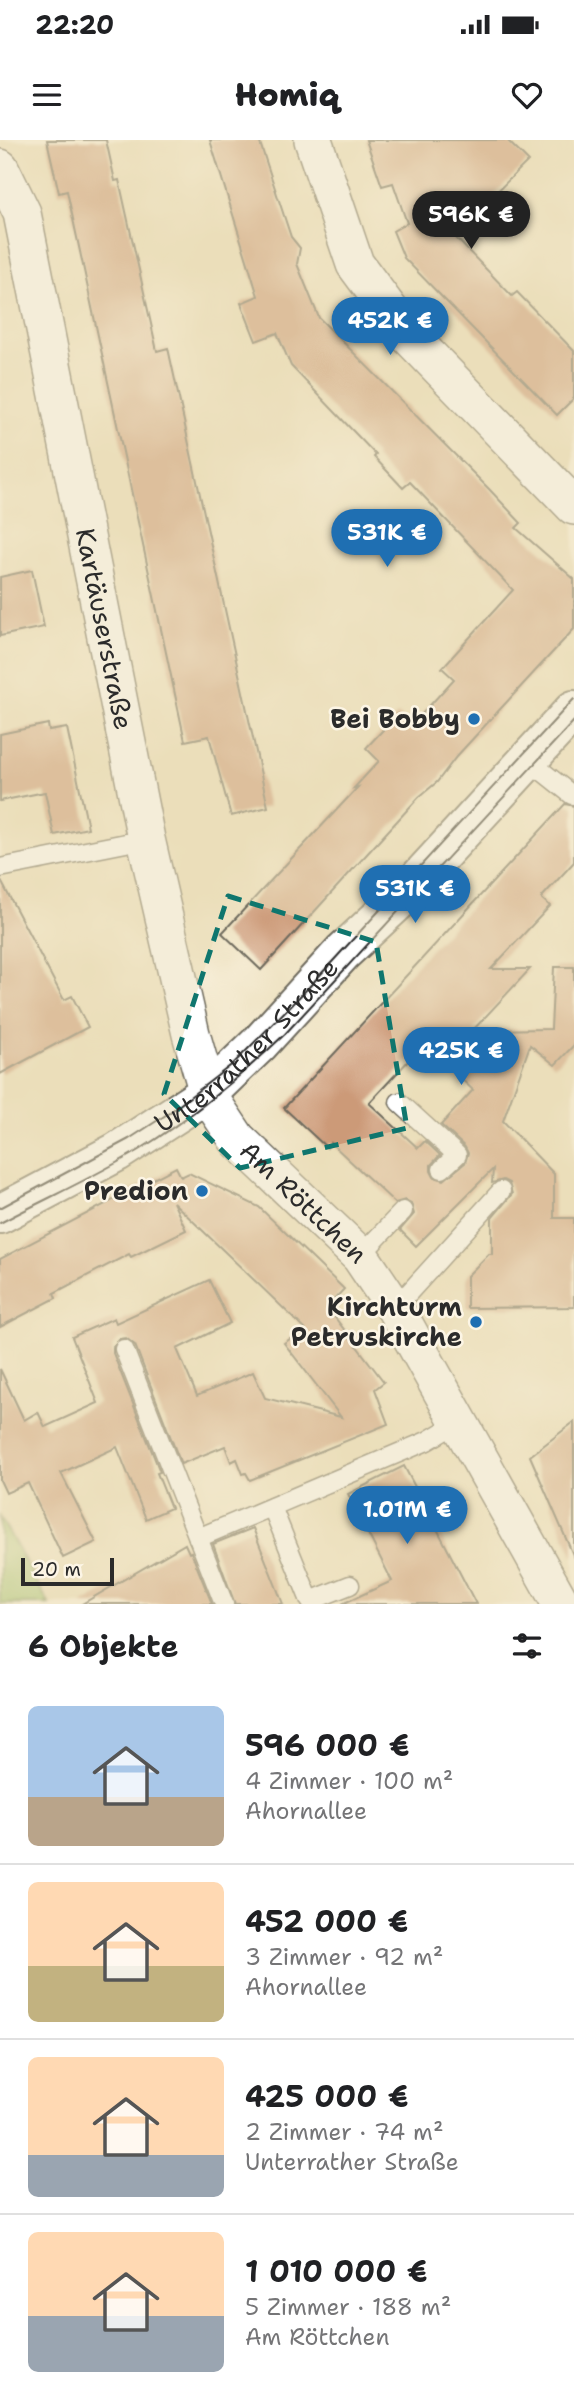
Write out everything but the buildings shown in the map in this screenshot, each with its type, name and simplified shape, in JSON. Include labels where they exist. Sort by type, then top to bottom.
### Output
[{"type":"main road","name":"Unterrather Straße","points":[[0,1214],[117,1152],[208,1093],[260,1043],[343,952],[400,899],[574,710]]},
{"type":"street","points":[[313,140],[355,264],[408,334],[574,506]]},
{"type":"street","name":"Kartäuserstraße","points":[[1,173],[22,213],[146,839],[191,1034],[208,1093]]},
{"type":"street","name":"Am Röttchen","points":[[208,1093],[237,1139],[360,1256],[395,1308],[561,1604]]},
{"type":"lane","points":[[528,760],[572,795]]},
{"type":"lane","points":[[0,868],[146,839]]},
{"type":"lane","points":[[399,1102],[457,1155],[442,1169]]},
{"type":"lane","points":[[395,1308],[501,1191]]},
{"type":"lane","points":[[360,1256],[403,1211]]},
{"type":"lane","points":[[124,1349],[224,1604]]},
{"type":"lane","points":[[198,1538],[427,1441],[459,1422]]},
{"type":"lane","points":[[272,1507],[306,1602],[350,1585]]},
{"type":"highlighted area","points":[[228,896],[376,942],[407,1128],[240,1168],[164,1094]]},
{"type":"green space","points":[[0,1517],[48,1602],[49,1604],[0,1604]]},
{"type":"tram line","points":[[0,1208],[129,1139],[169,1113],[234,1063],[309,987],[574,699]]},
{"type":"tram line","points":[[0,1223],[142,1148],[199,1109],[251,1065],[285,1034],[574,721]]},
{"type":"place","name":"Bei Bobby","points":[[474,719]]},
{"type":"place","name":"Predion","points":[[202,1191]]},
{"type":"place","name":"Kirchturm Petruskirche","points":[[476,1322]]}]
